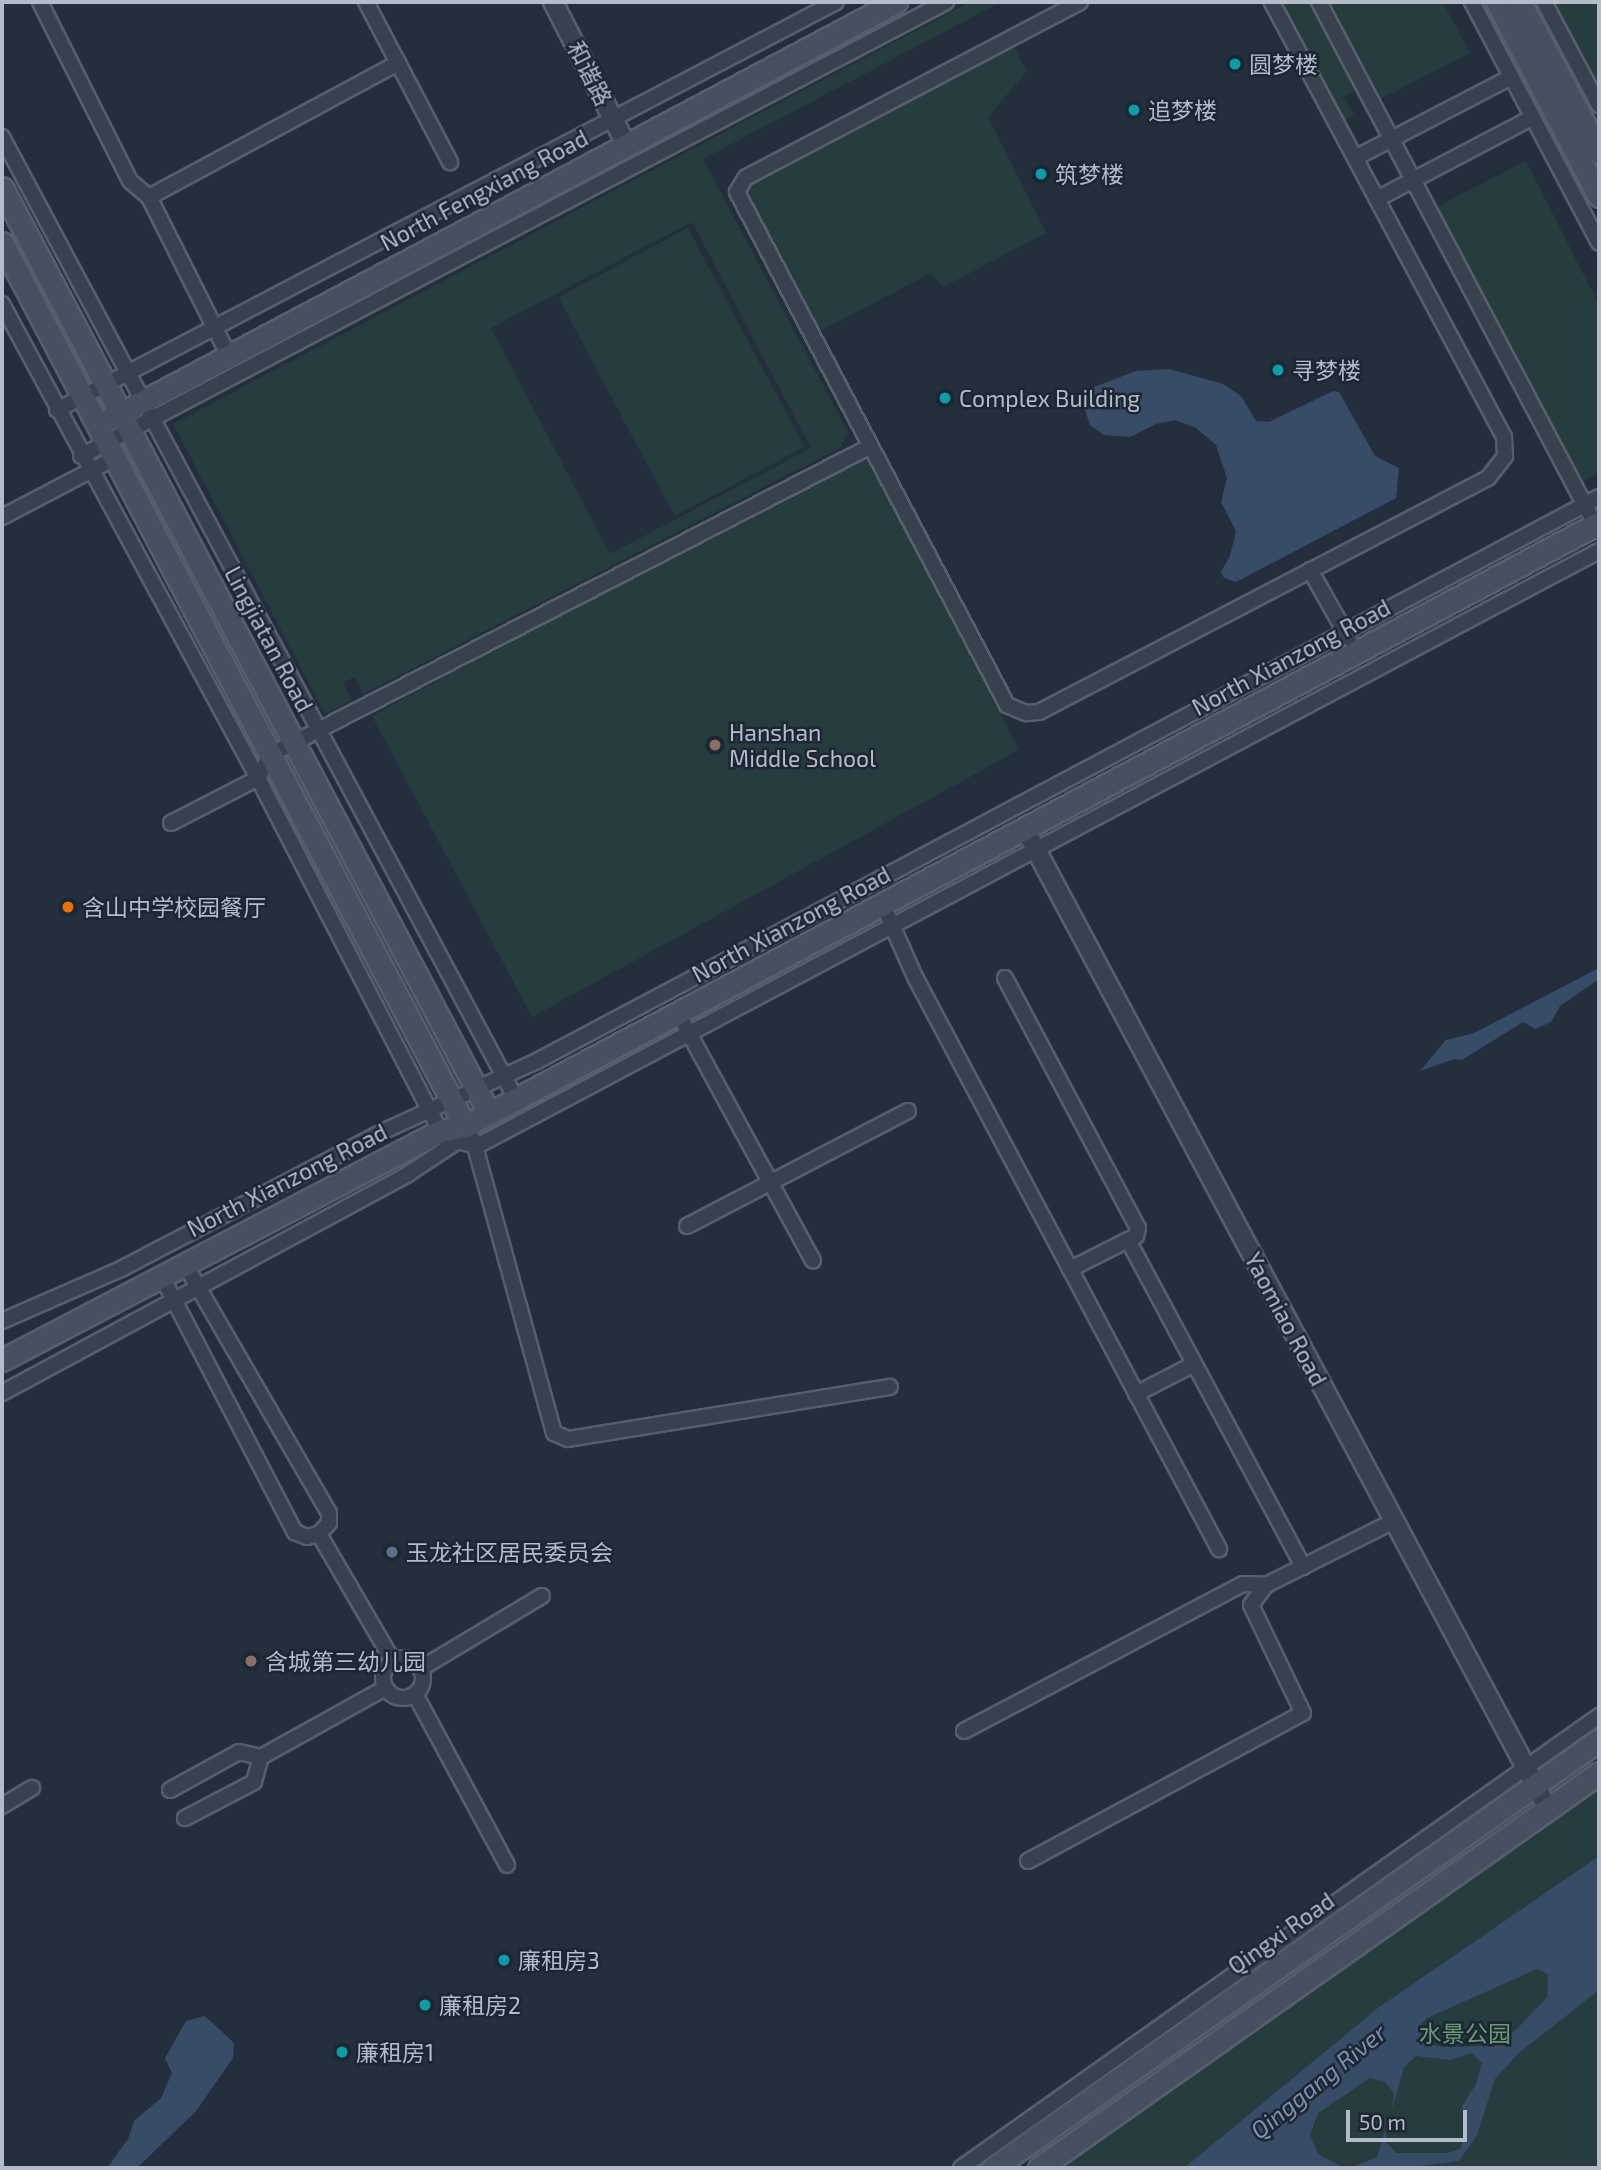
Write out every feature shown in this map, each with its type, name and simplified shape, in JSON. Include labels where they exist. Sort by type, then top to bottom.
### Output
[{"type":"main road","name":"North Fengxiang Road","points":[[106,442],[125,422],[229,356],[896,2]]},
{"type":"main road","points":[[1497,2],[1599,196]]},
{"type":"main road","points":[[1520,2],[1599,152]]},
{"type":"main road","name":"Lingjiatan Road","points":[[2,188],[489,1113]]},
{"type":"main road","points":[[2,243],[465,1126]]},
{"type":"main road","name":"North Xianzong Road","points":[[2,1360],[184,1263],[444,1139],[1356,652],[1598,527]]},
{"type":"main road","name":"Qingxi Road","points":[[993,2168],[1293,1957],[1531,1777],[1599,1740]]},
{"type":"main road","points":[[1039,2168],[1599,1773]]},
{"type":"main road","points":[[1293,1957],[1308,1978]]},
{"type":"main road","points":[[1072,2113],[1087,2134]]},
{"type":"street","points":[[40,2],[130,181],[149,197],[229,356]]},
{"type":"street","points":[[366,2],[450,162]]},
{"type":"street","name":"和谐路","points":[[553,2],[626,144]]},
{"type":"street","points":[[57,410],[836,2]]},
{"type":"street","points":[[145,411],[946,2]]},
{"type":"street","points":[[1080,2],[740,184],[739,202],[1007,705],[1015,711],[1039,712],[1488,478],[1505,456],[1504,438],[1272,2]]},
{"type":"street","points":[[1320,2],[1598,527]]},
{"type":"street","points":[[1472,2],[1599,243]]},
{"type":"street","points":[[1544,2],[1599,106]]},
{"type":"street","points":[[149,197],[398,63]]},
{"type":"street","points":[[1355,158],[1511,77]]},
{"type":"street","points":[[1377,199],[1533,117]]},
{"type":"street","points":[[2,137],[145,411],[516,1099]]},
{"type":"street","points":[[2,304],[89,471],[258,778],[444,1139]]},
{"type":"street","points":[[81,456],[106,442]]},
{"type":"street","points":[[2,517],[89,471],[106,442]]},
{"type":"street","points":[[171,823],[258,778],[270,755],[869,447]]},
{"type":"street","points":[[2,1321],[121,1269],[430,1110],[503,1076],[1599,497]]},
{"type":"street","points":[[444,1139],[477,1146],[1599,551]]},
{"type":"street","points":[[1311,570],[1356,652]]},
{"type":"street","name":"Yaomiao Road","points":[[1025,829],[1548,1809]]},
{"type":"street","points":[[883,905],[915,977],[1219,1549]]},
{"type":"street","points":[[1005,978],[1138,1227],[1136,1236],[1070,1269]]},
{"type":"street","points":[[678,1013],[813,1261]]},
{"type":"street","points":[[687,1226],[908,1111]]},
{"type":"street","points":[[465,1126],[477,1146],[554,1433],[568,1439],[890,1387]]},
{"type":"street","points":[[2,1393],[408,1174],[444,1139]]},
{"type":"street","points":[[1128,1240],[1303,1567]]},
{"type":"street","points":[[161,1275],[295,1532],[307,1537],[319,1534],[329,1522],[329,1513],[184,1263]]},
{"type":"street","points":[[1136,1394],[1194,1364]]},
{"type":"street","points":[[1028,1861],[1303,1713],[1251,1605],[1266,1585],[1394,1521]]},
{"type":"street","points":[[319,1534],[393,1661]]},
{"type":"street","points":[[964,1731],[1243,1584],[1266,1585]]},
{"type":"street","points":[[420,1669],[542,1596]]},
{"type":"street","points":[[385,1688],[385,1670],[393,1661],[411,1660],[420,1669],[422,1682],[415,1694]]},
{"type":"street","points":[[385,1688],[396,1697],[415,1694]]},
{"type":"street","points":[[170,1790],[239,1752],[261,1756],[385,1688]]},
{"type":"street","points":[[415,1694],[507,1865]]},
{"type":"street","points":[[961,2168],[1531,1777],[1599,1716]]},
{"type":"street","points":[[185,1818],[254,1782],[261,1756]]},
{"type":"street","points":[[2,1806],[32,1788]]},
{"type":"green space","points":[[970,2],[1001,2],[703,159],[848,432],[840,448],[363,694],[355,677],[343,682],[351,700],[325,714],[173,424]],"holes":[[[692,222],[811,448],[610,554],[491,328]]]},
{"type":"green space","points":[[1281,2],[1311,2],[1358,89],[1344,97],[1354,115],[1344,120]]},
{"type":"green space","points":[[1330,2],[1443,2],[1470,53],[1381,99]]},
{"type":"green space","points":[[1553,2],[1599,2],[1599,90]]},
{"type":"green space","points":[[1013,45],[1027,71],[988,117],[1046,233],[943,287],[931,273],[817,333],[745,199],[748,183]]},
{"type":"green space","points":[[1526,161],[1599,305],[1599,473],[1583,482],[1436,207]]},
{"type":"green space","points":[[688,228],[804,447],[675,516],[558,297]]},
{"type":"green space","points":[[859,455],[869,461],[1019,750],[532,1017],[372,716]]},
{"type":"green space","name":"水景公园","points":[[1599,1773],[1599,2168],[1039,2168]]},
{"type":"water","points":[[1169,369],[1223,384],[1241,396],[1256,421],[1269,422],[1333,391],[1339,392],[1375,456],[1399,468],[1396,498],[1236,582],[1224,578],[1221,572],[1230,556],[1236,531],[1221,502],[1227,478],[1216,445],[1196,428],[1175,420],[1156,424],[1130,437],[1104,435],[1090,425],[1084,407],[1094,387],[1136,371]]},
{"type":"water","points":[[1599,968],[1599,979],[1560,1006],[1551,1022],[1535,1029],[1523,1022],[1462,1060],[1454,1059],[1420,1071],[1446,1040],[1474,1033]]},
{"type":"water","name":"Qinggang River","points":[[1599,1856],[1599,1990],[1519,2053],[1495,2079],[1477,2135],[1459,2161],[1406,2168],[1350,2168],[1377,2157],[1386,2128],[1386,2142],[1396,2153],[1447,2153],[1460,2149],[1465,2132],[1462,2106],[1476,2084],[1482,2063],[1471,2053],[1451,2060],[1416,2056],[1404,2067],[1392,2110],[1394,2093],[1385,2082],[1370,2078],[1318,2113],[1310,2135],[1318,2154],[1344,2168],[1184,2168],[1378,2008]],"holes":[[[1537,1969],[1548,1974],[1547,1997],[1516,2030],[1492,2044],[1442,2047],[1424,2042],[1418,2027],[1427,2018]]]},
{"type":"water","points":[[205,2016],[234,2043],[233,2058],[196,2111],[137,2168],[107,2168],[128,2139],[134,2121],[161,2098],[172,2073],[165,2058],[186,2021]]},
{"type":"place","name":"圆梦楼","points":[[1235,64]]},
{"type":"place","name":"追梦楼","points":[[1134,110]]},
{"type":"place","name":"筑梦楼","points":[[1041,174]]},
{"type":"place","name":"寻梦楼","points":[[1278,370]]},
{"type":"place","name":"Complex Building","points":[[945,398]]},
{"type":"place","name":"Hanshan Middle School","points":[[715,745]]},
{"type":"place","name":"含山中学校园餐厅","points":[[68,907]]},
{"type":"place","name":"玉龙社区居民委员会","points":[[392,1552]]},
{"type":"place","name":"含城第三幼儿园","points":[[251,1661]]},
{"type":"place","name":"廉租房3","points":[[504,1960]]},
{"type":"place","name":"廉租房2","points":[[425,2005]]},
{"type":"place","name":"廉租房1","points":[[342,2052]]}]
